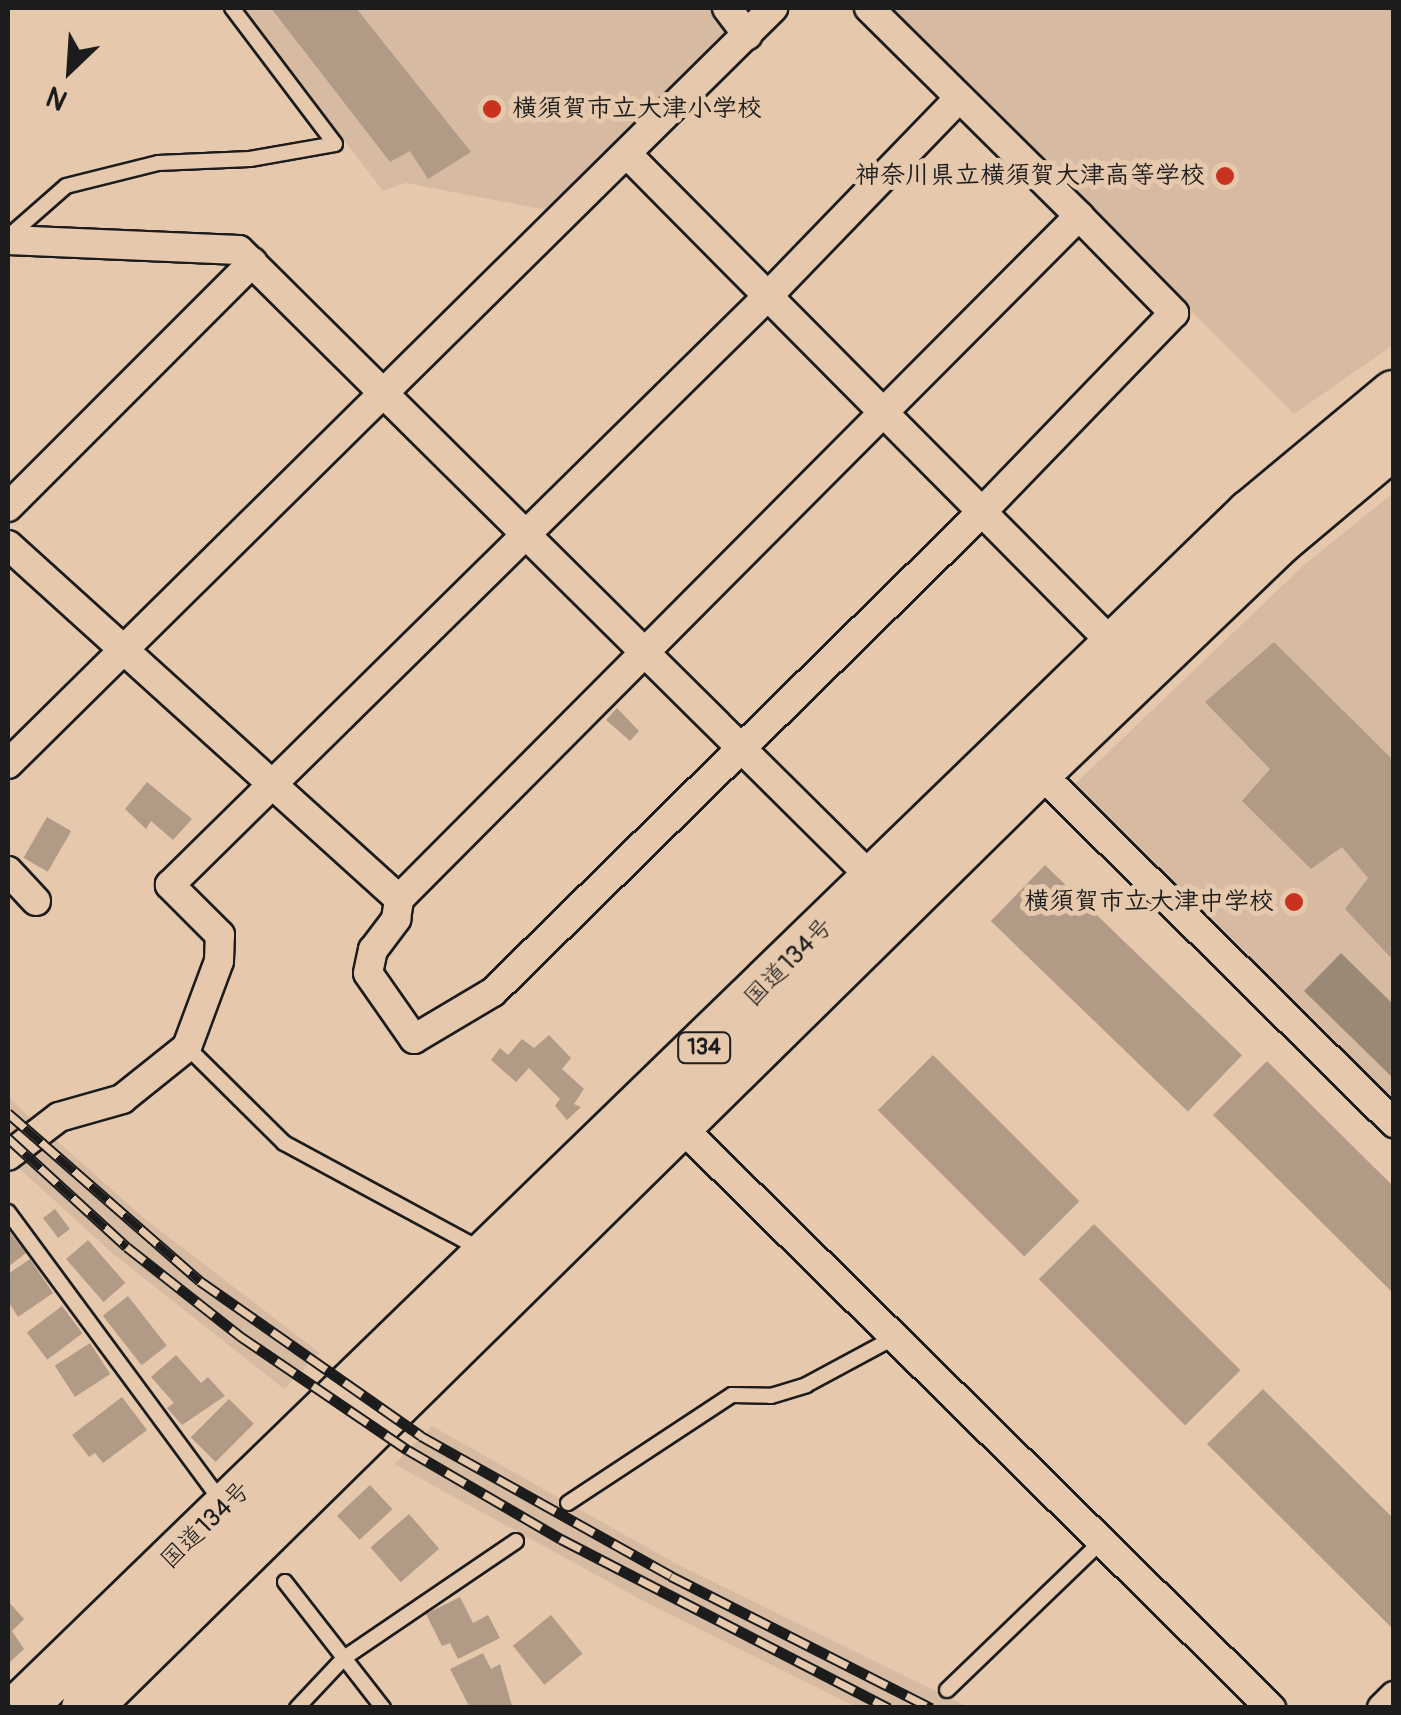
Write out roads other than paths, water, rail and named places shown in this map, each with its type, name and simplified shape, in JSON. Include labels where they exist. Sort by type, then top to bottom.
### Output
[{"type":"highway","name":"国道134号","points":[[86,1708],[666,1112],[874,880],[1251,514],[1394,394]]},
{"type":"highway","name":"国道134号","points":[[20,1708],[488,1254],[666,1112],[1038,771],[1280,540],[1394,443]]},
{"type":"street","points":[[727,8],[747,35]]},
{"type":"street","points":[[8,764],[629,156],[773,8]]},
{"type":"street","points":[[869,8],[1079,216],[1174,313],[982,512],[493,992],[414,1038],[368,973],[373,950],[396,919],[399,899],[1079,216]]},
{"type":"street","points":[[8,1156],[59,1117],[122,1099],[187,1047],[219,961],[220,936],[170,885],[272,779],[768,296],[958,98]]},
{"type":"street","points":[[629,156],[1114,645]]},
{"type":"street","points":[[8,239],[239,250],[874,880]]},
{"type":"street","points":[[8,507],[254,262]]},
{"type":"street","points":[[8,545],[128,647],[399,899]]},
{"type":"street","points":[[1038,771],[1394,1123]]},
{"type":"street","points":[[8,871],[36,901]]},
{"type":"street","points":[[666,1112],[1271,1708]]},
{"type":"street","points":[[1382,1708],[1394,1696]]},
{"type":"lane","points":[[8,239],[66,186],[158,164],[250,158],[335,144],[232,8]]},
{"type":"lane","points":[[187,1047],[284,1143],[488,1254]]},
{"type":"lane","points":[[8,1212],[225,1507]]},
{"type":"lane","points":[[568,1503],[732,1395],[771,1396],[806,1385],[896,1338]]},
{"type":"lane","points":[[297,1708],[344,1658],[516,1540]]},
{"type":"lane","points":[[947,1690],[1102,1541]]},
{"type":"lane","points":[[285,1582],[383,1708]]},
{"type":"railway","points":[[8,1113],[200,1281],[421,1436],[671,1576],[931,1708]]},
{"type":"railway","points":[[8,1138],[127,1247],[240,1336],[408,1450],[561,1539],[889,1708]]},
{"type":"place","name":"横須賀市立大津小学校","points":[[492,109]]},
{"type":"place","name":"神奈川県立横須賀大津高等学校","points":[[1225,176]]},
{"type":"place","name":"横須賀市立大津中学校","points":[[1294,902]]}]
